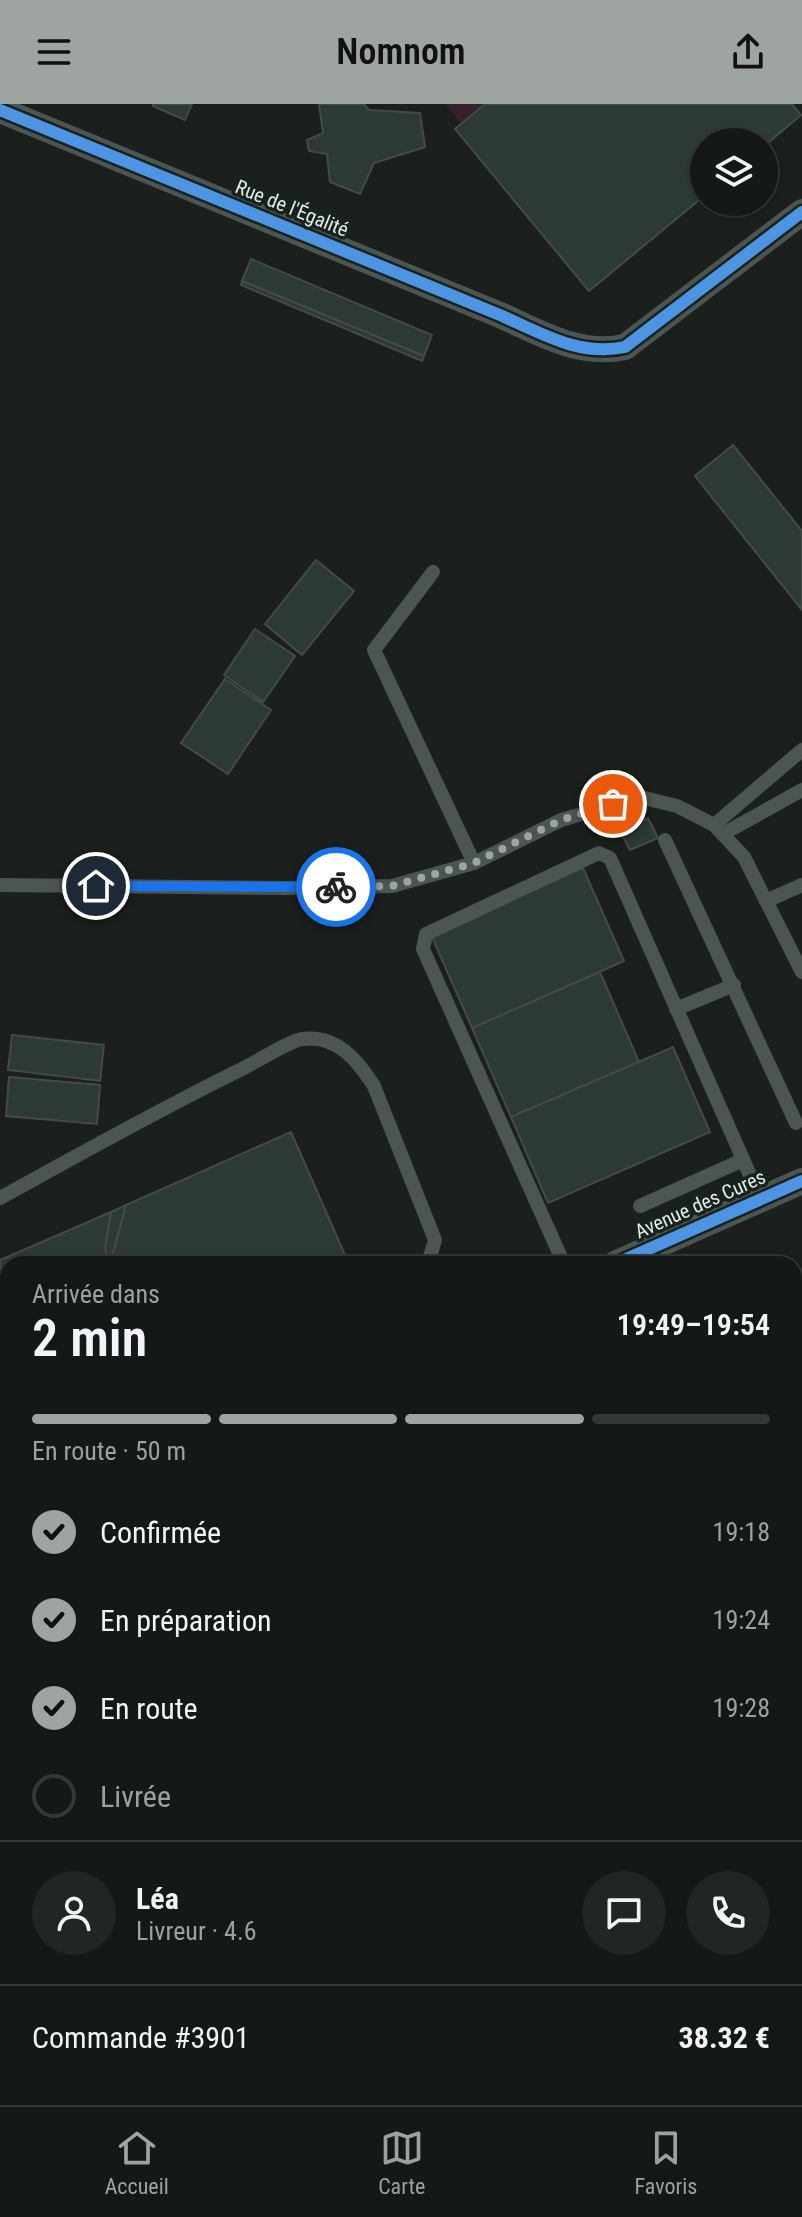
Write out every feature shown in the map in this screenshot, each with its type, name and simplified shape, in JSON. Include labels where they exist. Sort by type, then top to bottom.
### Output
[{"type":"street","name":"Rue de l'Égalité","points":[[0,110],[568,345],[592,350],[625,347],[802,212]]},
{"type":"street","name":"Avenue des Cures","points":[[633,1256],[802,1181]]},
{"type":"lane","points":[[433,572],[374,650],[474,863]]},
{"type":"lane","points":[[719,829],[802,750]]},
{"type":"lane","points":[[719,829],[802,790]]},
{"type":"lane","points":[[0,885],[392,886],[474,863],[561,820],[640,797],[677,806],[719,829],[744,857],[802,972]]},
{"type":"lane","points":[[665,840],[796,1123]]},
{"type":"lane","points":[[560,1256],[423,949],[423,941],[426,934],[599,853],[610,858],[761,1200]]},
{"type":"lane","points":[[766,901],[802,885]]},
{"type":"lane","points":[[676,1009],[734,985]]},
{"type":"lane","points":[[0,1198],[195,1092],[301,1039],[325,1041],[343,1048],[360,1064],[374,1086],[435,1240],[430,1256]]},
{"type":"lane","points":[[640,1206],[743,1160]]},
{"type":"shaded area","points":[[446,104],[485,104],[461,123]]},
{"type":"building","points":[[153,104],[192,104],[185,120]]},
{"type":"building","points":[[319,104],[364,104],[369,110],[420,113],[425,147],[374,163],[360,194],[330,182],[327,154],[309,151],[307,140],[323,133]]},
{"type":"building","points":[[485,104],[792,104],[801,115],[778,134],[778,128],[690,128],[690,208],[589,291],[455,129]]},
{"type":"building","points":[[251,259],[432,335],[424,356],[242,281]]},
{"type":"building","points":[[242,281],[424,356],[422,361],[241,285]]},
{"type":"building","points":[[733,445],[802,531],[802,610],[695,476]]},
{"type":"building","points":[[316,560],[354,591],[302,655],[265,624]]},
{"type":"building","points":[[255,629],[295,656],[263,702],[224,675]]},
{"type":"building","points":[[225,679],[271,710],[228,774],[181,743]]},
{"type":"building","points":[[648,818],[658,838],[630,850],[620,831]]},
{"type":"building","points":[[583,868],[624,961],[472,1028],[431,935]]},
{"type":"building","points":[[600,972],[639,1062],[511,1117],[472,1028]]},
{"type":"building","points":[[12,1035],[104,1045],[100,1081],[8,1070]]},
{"type":"building","points":[[673,1047],[710,1132],[548,1203],[511,1117]]},
{"type":"building","points":[[9,1077],[100,1085],[97,1124],[6,1116]]},
{"type":"building","points":[[291,1132],[345,1256],[112,1256],[126,1205]]},
{"type":"building","points":[[126,1205],[112,1256],[106,1256],[105,1248],[111,1212]]},
{"type":"building","points":[[111,1212],[106,1256],[9,1256]]},
{"type":"cycle path","points":[[0,110],[545,336],[592,349],[625,347],[802,212]]},
{"type":"cycle path","points":[[633,1256],[802,1181]]},
{"type":"way so far","points":[[336,887],[392,886],[474,863],[561,820],[613,804]]},
{"type":"route","points":[[96,886],[336,887]]}]
